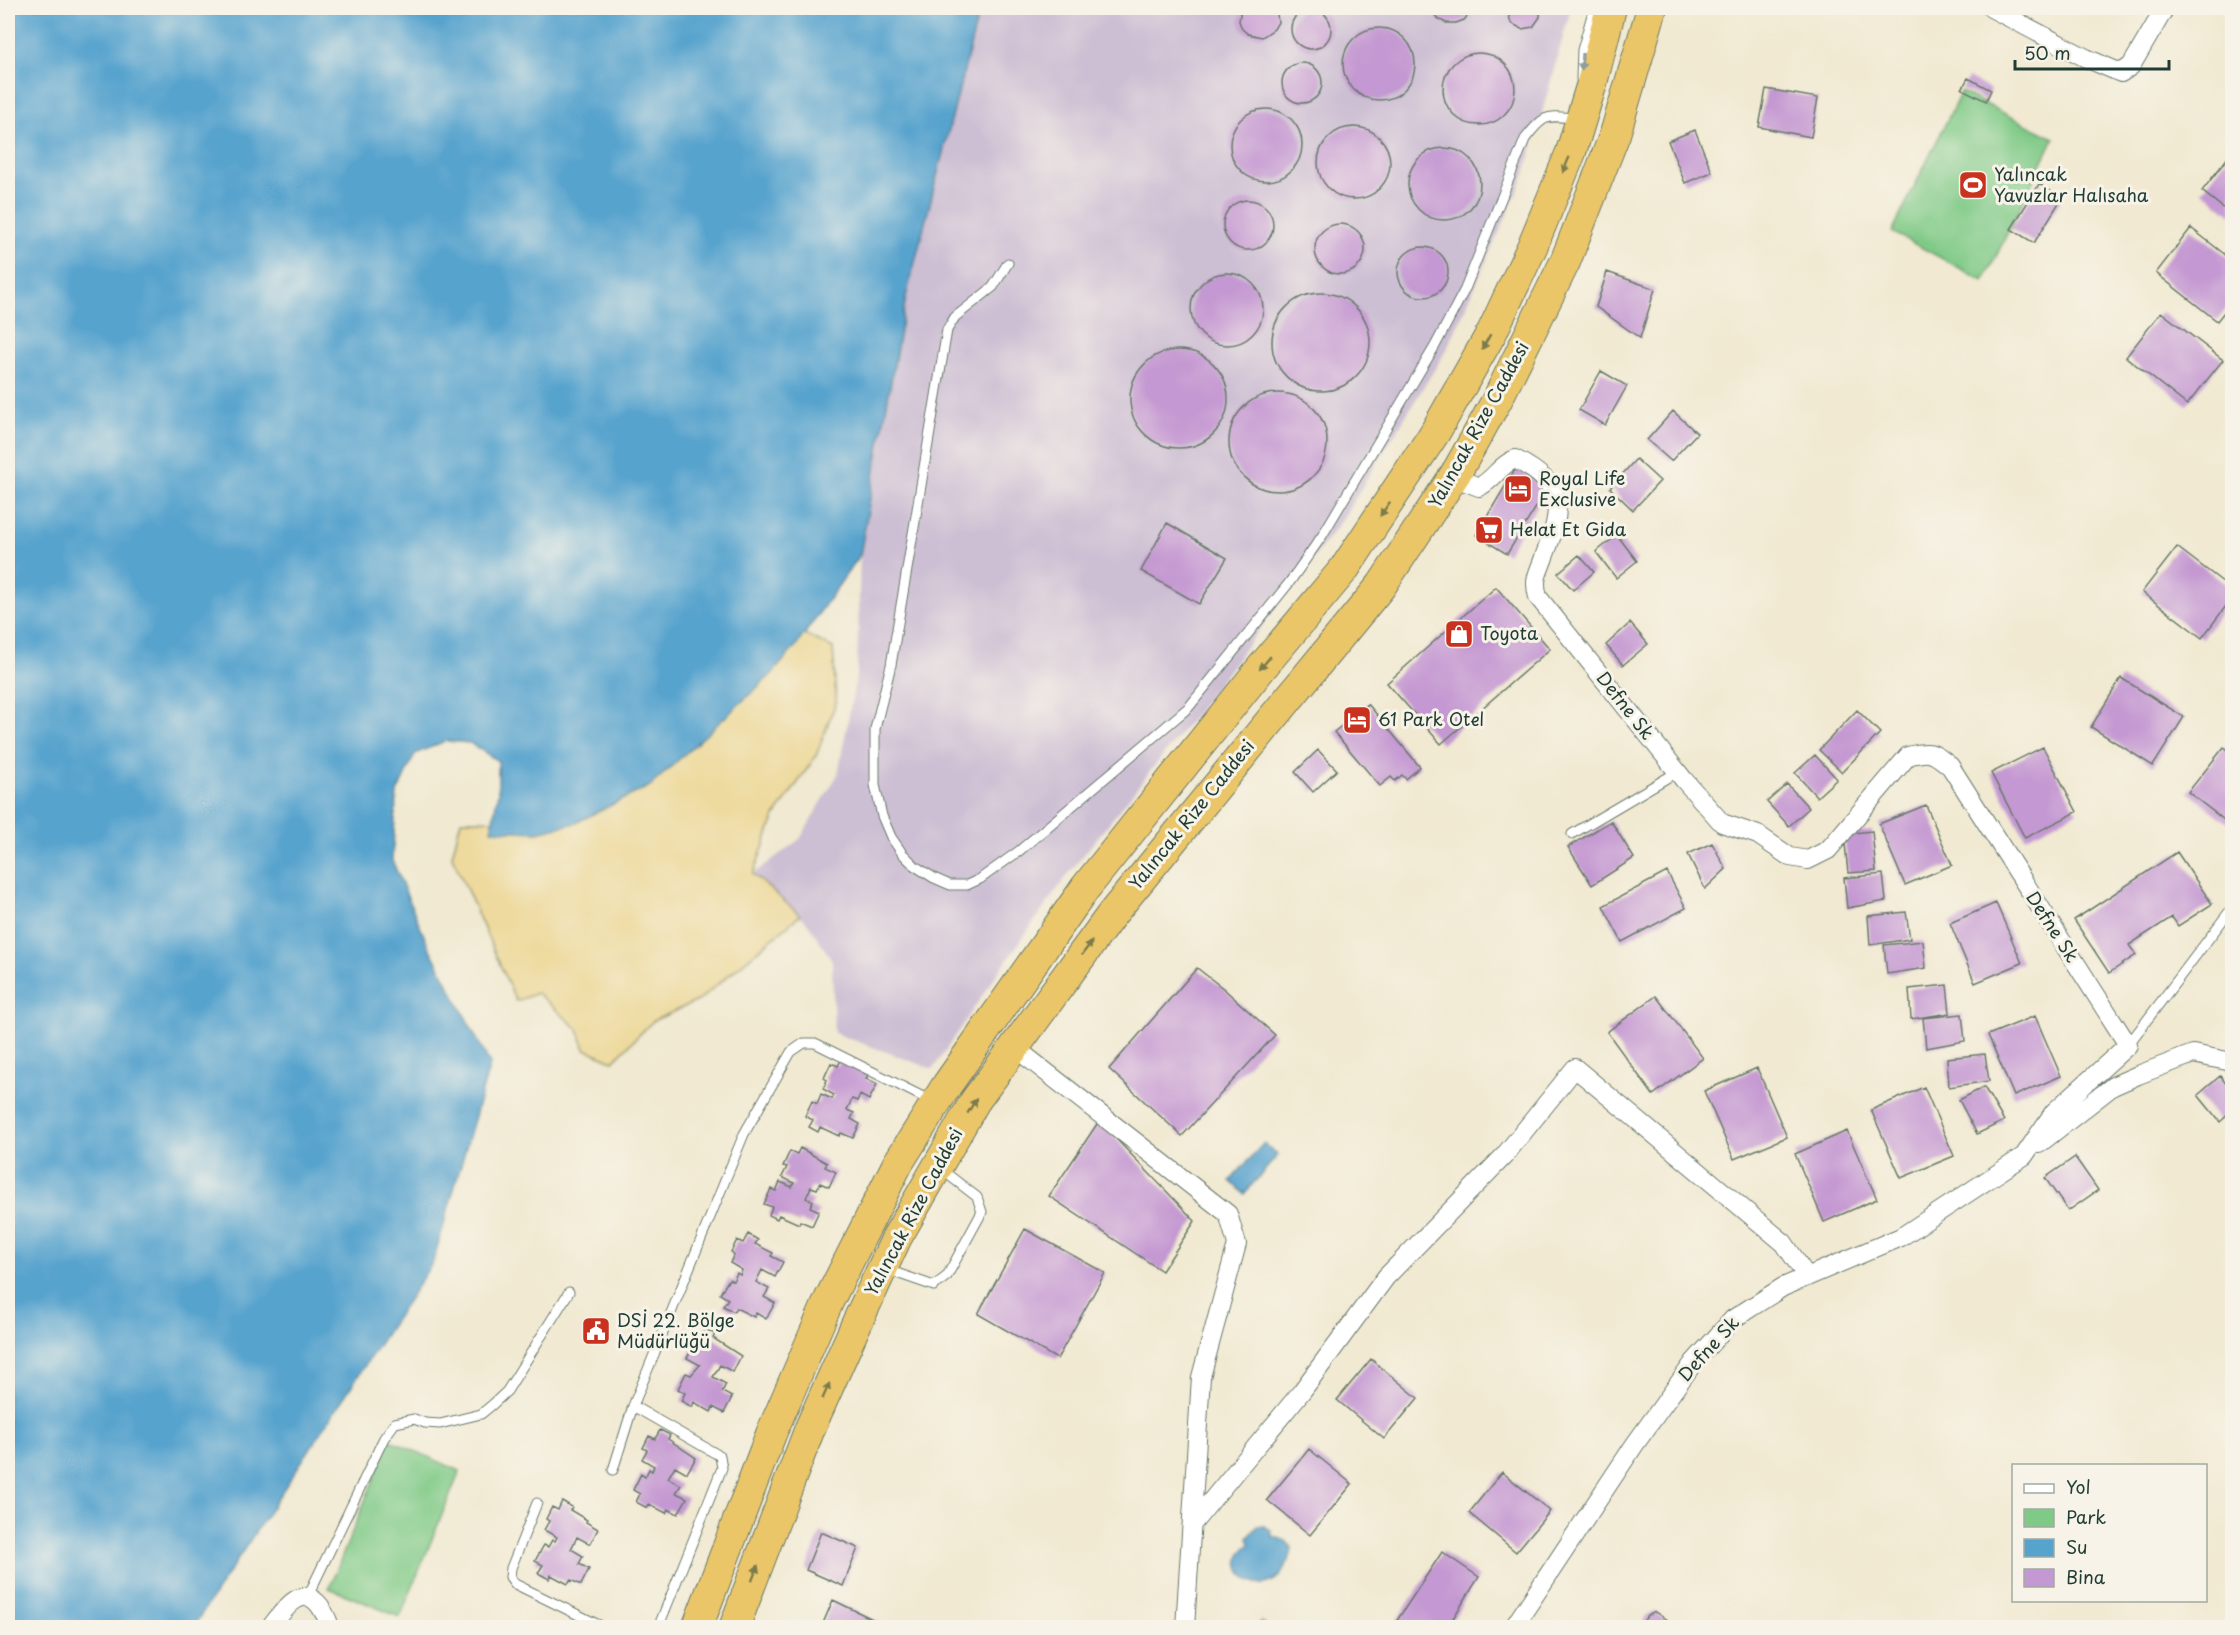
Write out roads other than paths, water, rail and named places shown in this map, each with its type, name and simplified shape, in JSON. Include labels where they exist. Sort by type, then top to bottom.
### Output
[{"type":"highway","name":"Yalıncak Rize Caddesi","points":[[698,1628],[771,1434],[829,1300],[898,1163],[935,1104],[1086,887],[1263,666],[1345,568],[1434,434],[1492,332],[1532,247],[1571,152],[1611,8]]},
{"type":"highway","name":"Yalıncak Rize Caddesi","points":[[734,1628],[810,1428],[882,1268],[897,1237],[975,1101],[1112,914],[1381,586],[1453,477],[1497,400],[1565,262],[1615,134],[1652,8]]},
{"type":"street","points":[[1991,8],[2086,58],[2121,73],[2131,66],[2165,8]]},
{"type":"street","name":"Defne Sk","points":[[1453,477],[1479,487],[1491,480],[1504,464],[1515,459],[1532,467],[1548,482],[1558,504],[1556,526],[1534,583],[1538,597],[1677,772],[1722,823],[1758,835],[1790,857],[1808,860],[1828,850],[1908,756],[1926,751],[1934,753],[1950,766],[2128,1045],[2054,1112],[2024,1156],[1901,1237],[1783,1287],[1732,1319],[1694,1362],[1629,1454],[1513,1628]]},
{"type":"street","points":[[1014,1047],[1228,1214],[1237,1244],[1201,1377],[1185,1628]]},
{"type":"street","points":[[2024,1156],[2113,1086],[2130,1078],[2193,1054],[2232,1062]]},
{"type":"street","points":[[1193,1523],[1302,1391],[1386,1277],[1504,1156],[1575,1068],[1784,1243],[1807,1277]]},
{"type":"street","points":[[270,1628],[289,1603],[298,1596],[308,1596],[318,1603],[330,1623],[330,1628]]},
{"type":"lane","name":"Yalıncak Rize Caddesi","points":[[1581,118],[1581,61],[1594,8]]},
{"type":"lane","points":[[1008,263],[993,287],[956,317],[947,330],[891,665],[876,729],[875,785],[882,816],[891,837],[915,866],[950,885],[967,885],[980,879],[1019,851],[1173,721],[1195,699],[1289,583],[1322,536],[1435,346],[1465,289],[1525,139],[1538,122],[1547,116],[1581,118]]},
{"type":"lane","points":[[1572,834],[1677,772]]},
{"type":"lane","points":[[2128,1045],[2232,908]]},
{"type":"lane","points":[[613,1470],[633,1406],[744,1134],[791,1052],[804,1043],[815,1043],[935,1104]]},
{"type":"lane","points":[[882,1268],[934,1286],[947,1276],[962,1249],[982,1212],[977,1197],[938,1166]]},
{"type":"lane","points":[[308,1596],[384,1438],[395,1423],[414,1419],[425,1423],[440,1424],[481,1414],[487,1410],[507,1391],[570,1292]]},
{"type":"lane","points":[[633,1406],[720,1456],[722,1463],[722,1468],[658,1628]]},
{"type":"lane","points":[[537,1503],[511,1568],[510,1577],[516,1584],[605,1628]]},
{"type":"water","points":[[8,8],[980,8],[906,297],[860,555],[796,646],[772,674],[650,786],[575,823],[538,832],[491,830],[498,793],[498,761],[470,743],[445,741],[415,754],[397,793],[392,860],[428,945],[490,1064],[433,1262],[193,1627],[8,1627]]},
{"type":"water","points":[[1264,1143],[1278,1155],[1244,1194],[1230,1181]]},
{"type":"water","points":[[1257,1526],[1264,1526],[1271,1530],[1272,1536],[1286,1541],[1291,1548],[1285,1568],[1275,1580],[1263,1584],[1252,1582],[1243,1575],[1239,1566],[1240,1555],[1250,1544],[1248,1538]]},
{"type":"place","name":"Yalıncak Yavuzlar Halısaha","points":[[1973,185]]},
{"type":"place","name":"Royal Life Exclusive","points":[[1518,489]]},
{"type":"place","name":"Helat Et Gida","points":[[1489,530]]},
{"type":"place","name":"Toyota","points":[[1459,634]]},
{"type":"place","name":"61 Park Otel","points":[[1357,720]]},
{"type":"place","name":"DSİ 22. Bölge Müdürlüğü","points":[[596,1331]]}]
